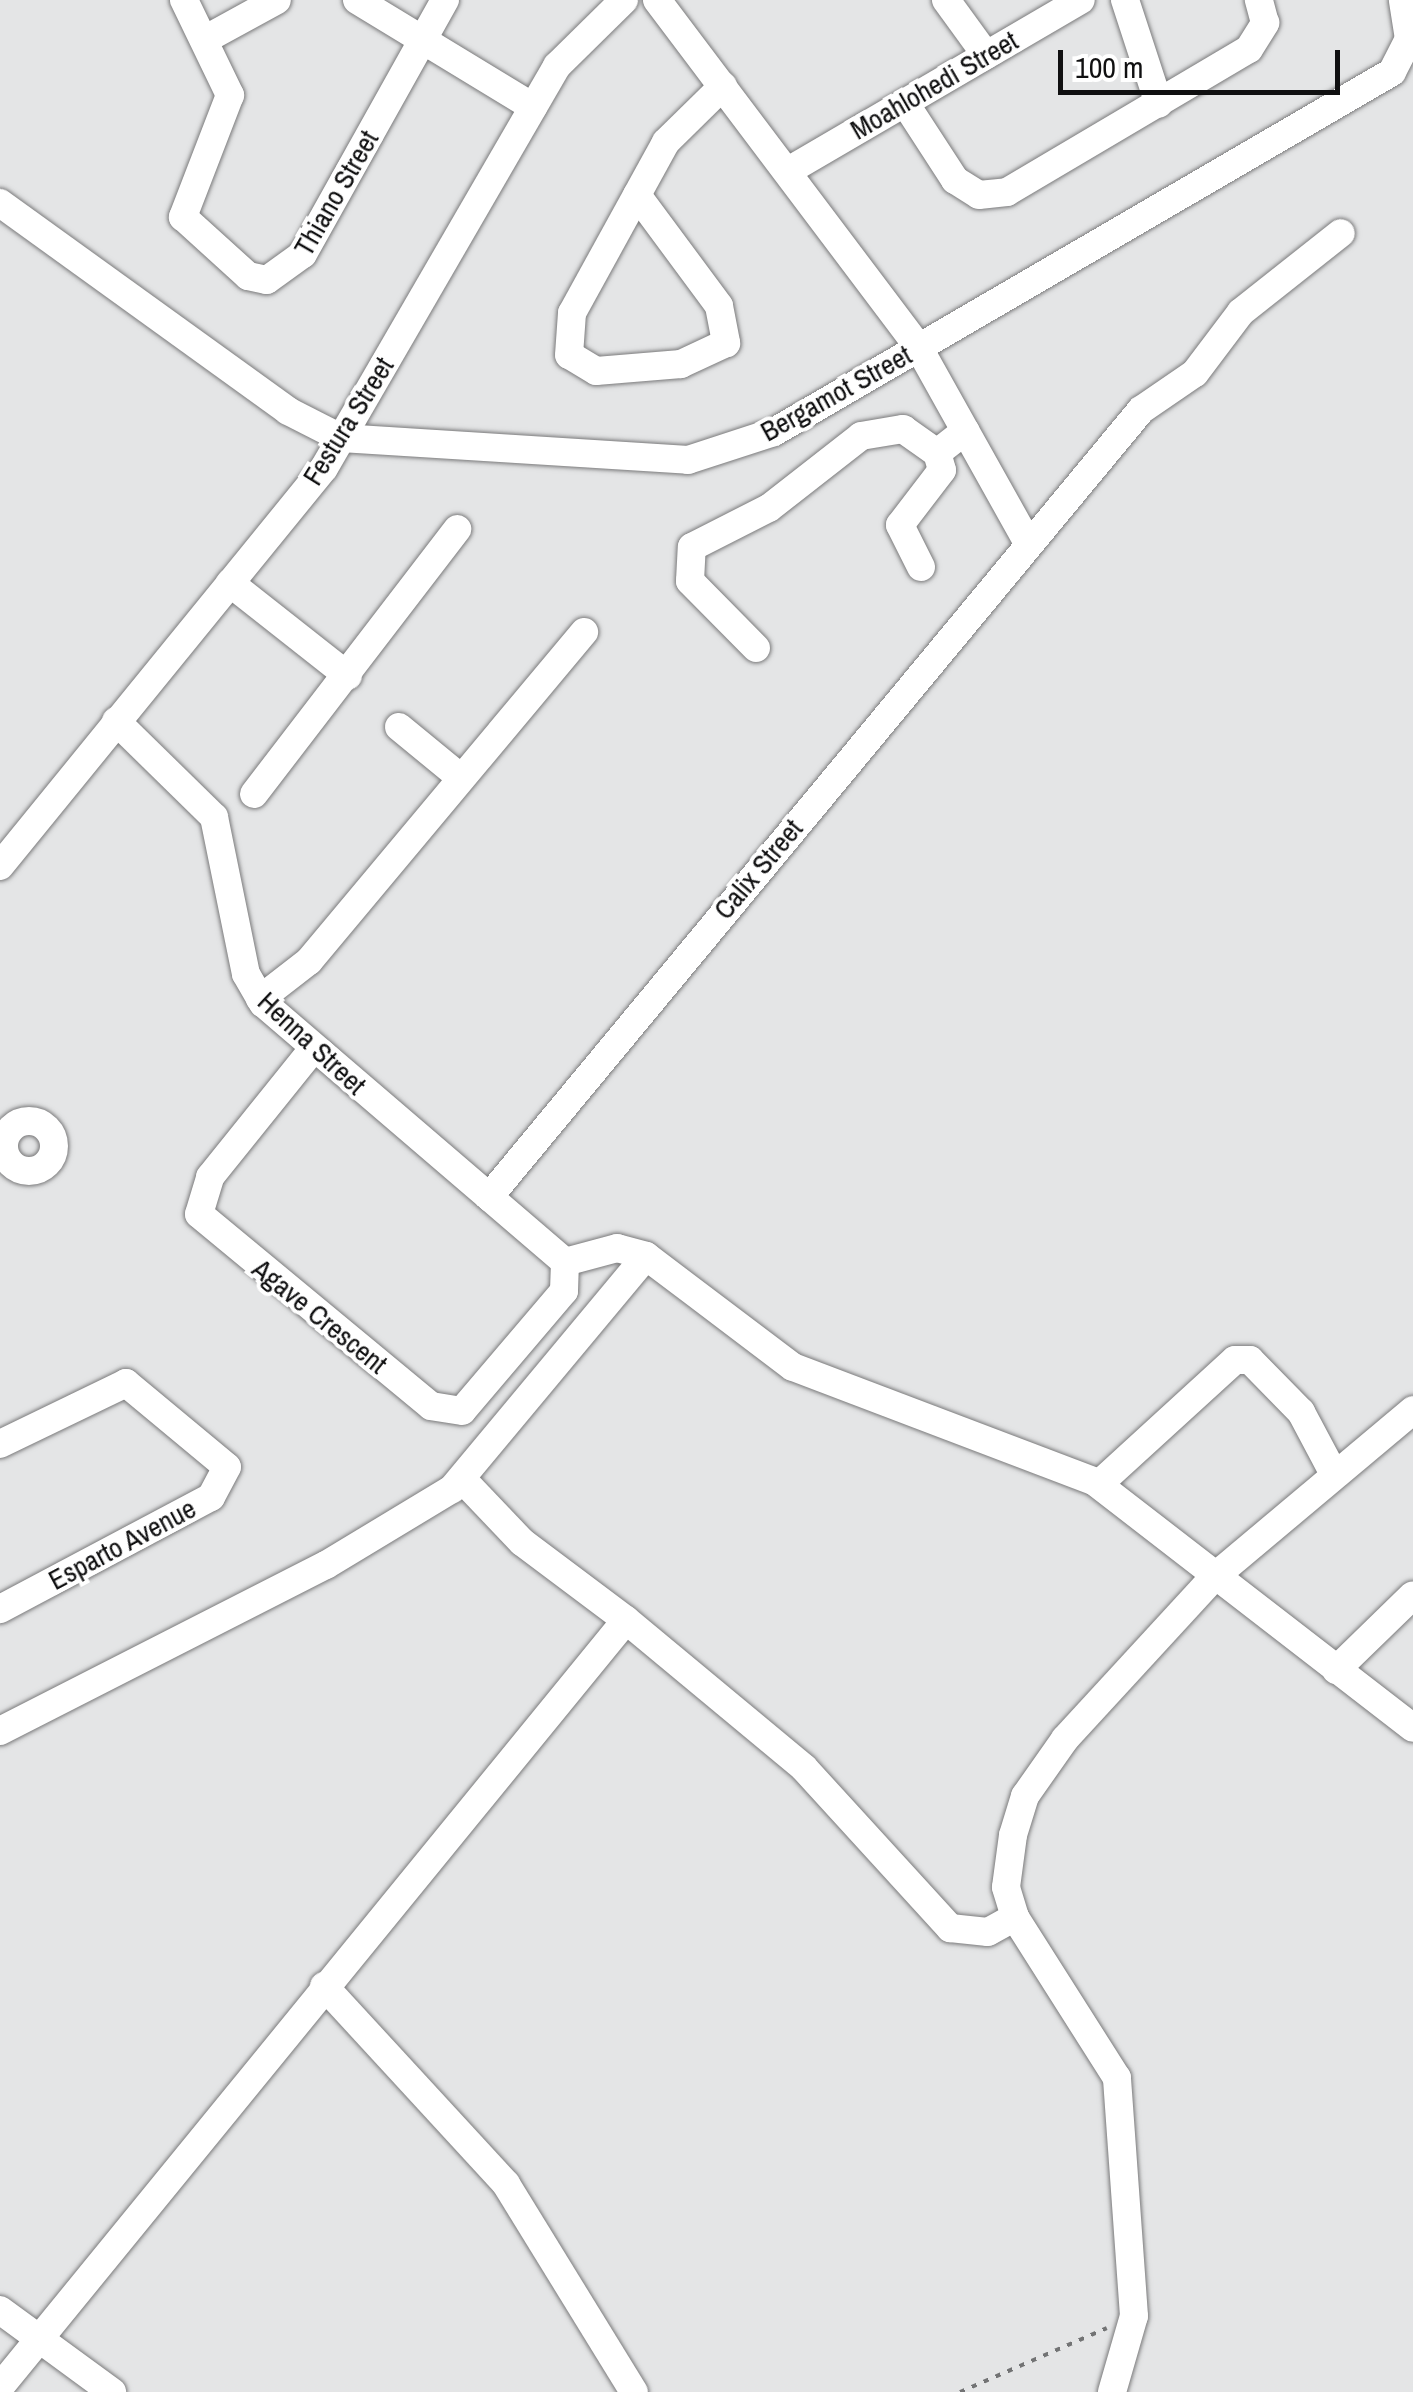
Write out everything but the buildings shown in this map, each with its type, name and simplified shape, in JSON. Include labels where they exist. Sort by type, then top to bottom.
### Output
[{"type":"street","name":"Thiano Street","points":[[184,0],[230,96],[183,217],[248,276],[267,280],[303,254],[445,0]]},
{"type":"street","points":[[204,40],[277,0]]},
{"type":"street","points":[[357,0],[421,43],[533,107]]},
{"type":"street","name":"Festura Street","points":[[0,866],[230,583],[341,438],[570,47],[624,0]]},
{"type":"street","points":[[658,0],[919,348],[1027,541]]},
{"type":"street","points":[[946,0],[986,55]]},
{"type":"street","name":"Moahlohedi Street","points":[[788,171],[1081,0]]},
{"type":"street","points":[[1125,0],[1159,104]]},
{"type":"street","points":[[905,102],[954,180],[990,196],[1159,104],[1258,40],[1259,0]]},
{"type":"street","name":"Bergamot Street","points":[[0,187],[12,210],[288,411],[341,438],[688,460],[774,432],[1408,66],[1403,0]]},
{"type":"street","points":[[637,195],[719,306],[726,342],[680,364],[596,371],[570,356],[566,326],[637,195],[675,131],[723,86]]},
{"type":"street","name":"Calix Street","points":[[489,1198],[1027,541],[1141,410],[1195,374],[1240,312],[1341,233]]},
{"type":"street","points":[[756,648],[690,580],[692,548],[769,508],[860,436],[903,429],[937,453],[942,470],[900,525],[921,568]]},
{"type":"street","points":[[937,453],[965,430]]},
{"type":"street","points":[[254,794],[348,676],[456,529]]},
{"type":"street","points":[[230,583],[348,676]]},
{"type":"street","points":[[260,999],[309,961],[584,632]]},
{"type":"street","name":"Henna Street","points":[[116,721],[214,817],[246,974],[260,999],[565,1262]]},
{"type":"street","points":[[399,727],[461,778]]},
{"type":"street","name":"Agave Crescent","points":[[314,1049],[210,1177],[199,1196],[208,1225],[430,1406],[452,1413],[473,1403],[564,1291],[565,1262]]},
{"type":"street","points":[[565,1262],[617,1248],[646,1256],[794,1367],[1099,1484],[1213,1578],[1413,1728]]},
{"type":"street","points":[[0,1731],[326,1565],[462,1479],[646,1256]]},
{"type":"street","points":[[1099,1484],[1235,1360],[1250,1360],[1301,1412],[1324,1440],[1334,1474]]},
{"type":"street","name":"Esparto Avenue","points":[[0,1444],[126,1383],[227,1466],[210,1497],[0,1609]]},
{"type":"street","points":[[1112,2392],[1134,2316],[1117,2078],[1107,2049],[1015,1917],[1006,1887],[1025,1796],[1213,1578],[1413,1410]]},
{"type":"street","points":[[462,1479],[522,1542],[626,1620],[804,1768],[950,1928],[988,1932],[1015,1917]]},
{"type":"street","points":[[1336,1670],[1413,1595]]},
{"type":"street","points":[[0,2387],[626,1620]]},
{"type":"street","points":[[324,1986],[506,2184],[634,2392]]},
{"type":"street","points":[[0,2310],[112,2392]]},
{"type":"path","points":[[960,2392],[1134,2316]]}]
